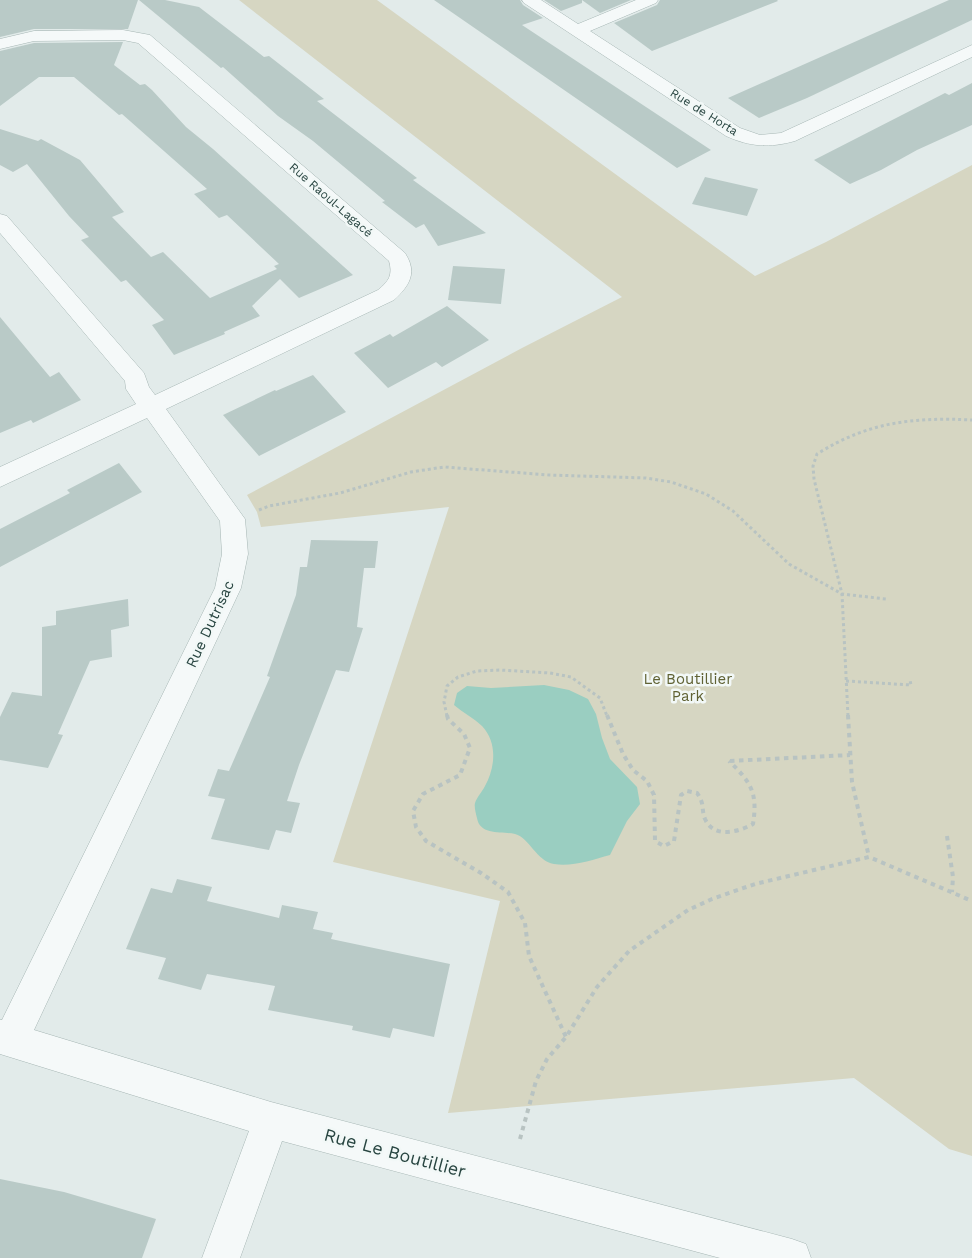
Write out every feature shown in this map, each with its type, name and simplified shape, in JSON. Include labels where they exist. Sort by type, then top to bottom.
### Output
[{"type":"street","name":"Rue de Horta","points":[[530,0],[734,132],[752,140],[768,142],[788,137],[972,50]]},
{"type":"street","points":[[578,30],[650,0]]},
{"type":"street","name":"Rue Raoul-Lagacé","points":[[0,44],[34,36],[123,35],[144,39],[398,258],[403,270],[400,283],[386,295],[0,478]]},
{"type":"street","name":"Rue Dutrisac","points":[[0,220],[136,379],[138,389],[232,519],[236,541],[236,563],[228,588],[5,1039]]},
{"type":"street","name":"Rue Le Boutillier","points":[[5,1039],[271,1120],[792,1258]]},
{"type":"street","points":[[221,1258],[271,1120]]},
{"type":"path","points":[[869,857],[852,782],[842,594],[814,479],[813,466],[816,454],[833,443],[851,434],[896,420],[926,417],[972,420]]},
{"type":"path","points":[[232,519],[269,506],[340,492],[411,472],[444,468],[646,478],[671,482],[706,494],[733,511],[789,564],[842,594],[886,598]]},
{"type":"path","points":[[566,1037],[530,956],[525,923],[508,892],[481,873],[426,841],[416,827],[413,811],[423,794],[460,775],[470,748],[464,734],[448,719],[444,702],[447,686],[458,677],[477,672],[517,670],[571,677],[589,689],[600,698],[623,754],[633,770],[647,781],[654,795],[655,841],[664,846],[674,841],[681,796],[687,790],[698,793],[703,804],[705,818],[711,827],[727,834],[742,832],[752,824],[756,808],[754,790],[749,780],[730,761],[850,755]]},
{"type":"path","points":[[846,681],[911,685],[910,680]]},
{"type":"path","points":[[947,836],[953,877],[952,892]]},
{"type":"path","points":[[520,1138],[536,1081],[547,1059],[566,1037],[597,987],[629,950],[688,910],[754,884],[869,857],[972,901]]},
{"type":"green space","name":"Le Boutillier Park","points":[[239,0],[377,0],[755,276],[826,242],[972,165],[972,1156],[949,1149],[854,1078],[448,1113],[500,901],[333,862],[449,507],[261,527],[257,512],[247,495],[522,348],[622,297]]},
{"type":"shaded area","points":[[544,685],[569,690],[588,699],[596,714],[610,759],[637,787],[640,804],[627,821],[610,855],[575,864],[554,864],[542,859],[520,836],[492,832],[482,828],[479,824],[475,803],[491,771],[493,748],[491,740],[482,726],[454,705],[457,693],[467,686],[491,688]]},
{"type":"building","points":[[0,0],[138,0],[128,29],[34,29],[0,37]]},
{"type":"building","points":[[139,0],[165,0],[199,7],[264,57],[269,56],[324,99],[317,101],[417,178],[413,180],[486,233],[438,246],[424,224],[416,228],[382,202],[385,201],[313,141],[278,116],[223,67],[221,68]]},
{"type":"building","points":[[434,0],[520,0],[523,5],[543,18],[522,25],[711,150],[677,168]]},
{"type":"building","points":[[544,0],[582,0],[582,3],[561,11]]},
{"type":"building","points":[[582,0],[631,0],[600,13]]},
{"type":"building","points":[[660,0],[778,1],[652,51],[614,23],[657,5]]},
{"type":"building","points":[[949,0],[972,0],[972,20],[807,98],[759,118],[728,98]]},
{"type":"building","points":[[123,42],[114,65],[140,85],[145,84],[152,90],[186,127],[353,275],[299,298],[280,279],[252,306],[260,316],[224,332],[225,334],[174,355],[152,325],[164,320],[126,280],[121,282],[81,240],[89,237],[69,216],[27,164],[13,172],[0,165],[0,129],[38,141],[41,139],[80,160],[124,212],[112,217],[151,257],[163,252],[210,298],[277,269],[274,266],[279,264],[227,215],[219,218],[194,194],[207,189],[122,114],[119,115],[74,77],[39,77],[0,106],[0,51],[34,43]]},
{"type":"building","points":[[972,83],[972,125],[917,150],[881,170],[850,184],[814,160],[945,93],[949,95]]},
{"type":"building","points":[[705,177],[758,189],[747,216],[692,204]]},
{"type":"building","points":[[453,266],[505,269],[501,304],[448,300]]},
{"type":"building","points":[[447,306],[489,340],[442,367],[436,362],[388,388],[354,353],[390,334],[393,337]]},
{"type":"building","points":[[0,317],[50,377],[59,372],[81,400],[33,423],[31,420],[0,433]]},
{"type":"building","points":[[313,375],[346,412],[259,456],[223,415],[275,390]]},
{"type":"building","points":[[119,463],[142,492],[0,567],[0,529],[70,493],[67,490]]},
{"type":"building","points":[[311,540],[378,541],[375,568],[364,568],[357,627],[363,628],[349,672],[336,670],[299,765],[287,801],[300,803],[291,833],[276,830],[269,850],[211,839],[225,799],[208,796],[218,769],[229,771],[270,677],[267,676],[296,595],[300,567],[307,567]]},
{"type":"building","points":[[128,599],[129,626],[111,630],[112,657],[90,661],[58,734],[63,735],[48,768],[0,760],[0,717],[12,692],[42,696],[42,627],[56,625],[56,611]]},
{"type":"building","points":[[177,879],[212,887],[207,901],[279,918],[282,905],[318,912],[313,929],[333,933],[331,939],[450,964],[434,1037],[393,1028],[390,1038],[352,1030],[353,1026],[268,1010],[275,986],[207,974],[201,990],[158,979],[166,958],[126,949],[151,888],[172,893]]},
{"type":"building","points":[[0,1179],[64,1192],[156,1219],[142,1258],[0,1258]]}]
